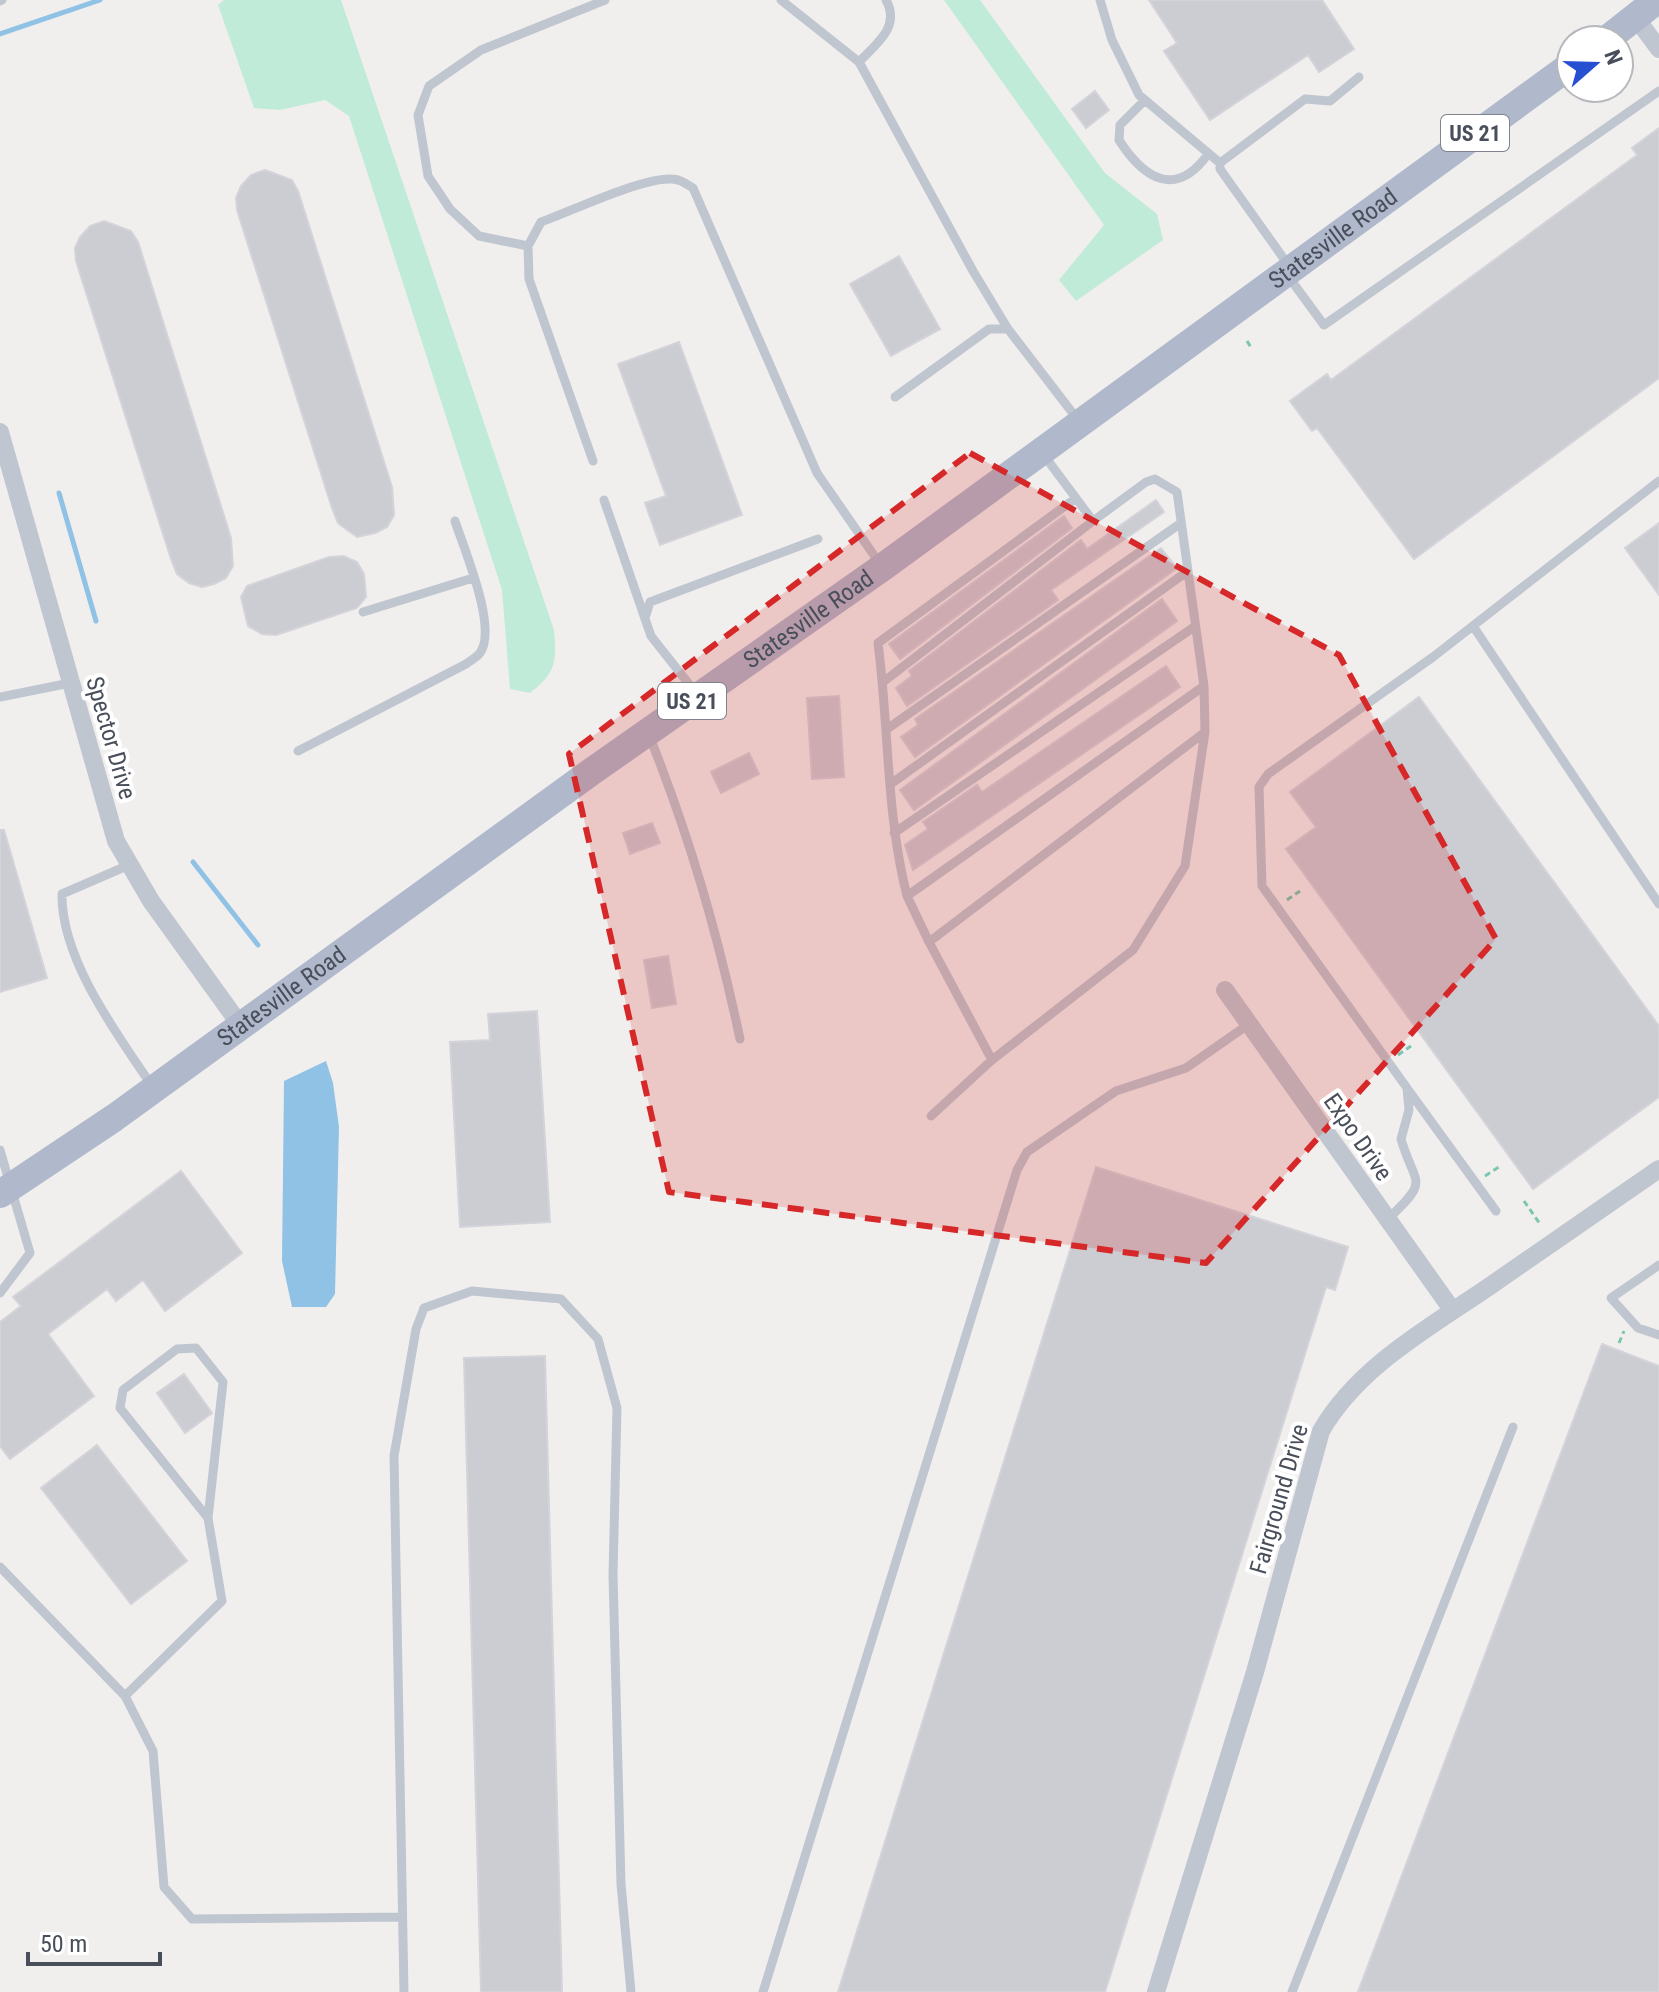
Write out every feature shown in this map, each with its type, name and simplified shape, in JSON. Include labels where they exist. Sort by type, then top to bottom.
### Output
[{"type":"main road","points":[[1631,24],[1651,11]]},
{"type":"main road","name":"Statesville Road","points":[[5,1191],[154,1089],[698,696],[883,567],[1555,77]]},
{"type":"street","points":[[1651,11],[1659,49]]},
{"type":"street","name":"Spector Drive","points":[[0,432],[103,801],[129,865],[241,1026]]},
{"type":"street","name":"Expo Drive","points":[[1225,990],[1453,1311]]},
{"type":"street","name":"Fairground Drive","points":[[1156,1992],[1255,1672],[1321,1431],[1336,1406],[1359,1381],[1453,1311],[1659,1169]]},
{"type":"lane","points":[[528,246],[479,236],[450,209],[428,176],[418,115],[429,86],[481,50],[605,0]]},
{"type":"lane","points":[[781,0],[859,62],[1008,329],[1080,422]]},
{"type":"lane","points":[[859,62],[887,33],[892,19],[886,0]]},
{"type":"lane","points":[[1100,0],[1112,40],[1145,100],[1220,163]]},
{"type":"lane","points":[[1220,163],[1305,99],[1330,101],[1359,77]]},
{"type":"lane","points":[[1220,163],[1220,169],[1324,325],[1659,91]]},
{"type":"lane","points":[[1145,100],[1120,125],[1119,140],[1132,160],[1158,179],[1180,180],[1197,169],[1208,154]]},
{"type":"lane","points":[[593,461],[529,279],[528,246],[541,222],[643,184],[667,178],[681,180],[693,188],[817,473],[883,567]]},
{"type":"lane","points":[[895,397],[989,329],[1008,329]]},
{"type":"lane","points":[[1041,451],[1093,521]]},
{"type":"lane","points":[[883,682],[1093,521],[1155,479],[1177,492],[1204,686],[1205,732],[1185,866],[1133,950],[992,1060],[931,1116]]},
{"type":"lane","points":[[1496,1211],[1262,886],[1259,787],[1268,774],[1473,626],[1659,481]]},
{"type":"lane","points":[[992,1060],[907,896],[894,833],[878,643],[1076,498]]},
{"type":"lane","points":[[604,500],[651,636],[698,696]]},
{"type":"lane","points":[[298,751],[466,664],[481,653],[486,633],[455,521]]},
{"type":"lane","points":[[887,729],[1181,523]]},
{"type":"lane","points":[[646,615],[650,602],[818,539]]},
{"type":"lane","points":[[892,783],[1188,571]]},
{"type":"lane","points":[[363,612],[473,578]]},
{"type":"lane","points":[[1473,626],[1659,904]]},
{"type":"lane","points":[[894,833],[1194,627]]},
{"type":"lane","points":[[0,697],[70,683]]},
{"type":"lane","points":[[907,896],[1204,686]]},
{"type":"lane","points":[[648,732],[682,819],[717,931],[740,1039]]},
{"type":"lane","points":[[929,942],[1205,732]]},
{"type":"lane","points":[[129,865],[62,894],[62,913],[94,999],[154,1089]]},
{"type":"lane","points":[[763,1992],[1017,1170],[1027,1152],[1116,1091],[1186,1068],[1249,1024]]},
{"type":"lane","points":[[1388,1219],[1413,1195],[1417,1184],[1417,1175],[1401,1139],[1409,1110],[1407,1088]]},
{"type":"lane","points":[[0,1150],[5,1191],[30,1253],[0,1293]]},
{"type":"lane","points":[[1659,1265],[1611,1298],[1638,1328],[1659,1335]]},
{"type":"lane","points":[[404,1992],[394,1456],[416,1329],[424,1308],[472,1291],[561,1299],[598,1339],[617,1408],[613,1575],[620,1869],[631,1992]]},
{"type":"lane","points":[[125,1696],[222,1601],[208,1518],[223,1382],[196,1348],[177,1349],[123,1390],[120,1408],[208,1518]]},
{"type":"lane","points":[[1292,1992],[1513,1427]]},
{"type":"lane","points":[[0,1567],[125,1696],[153,1751],[164,1887],[192,1919],[402,1917]]},
{"type":"path","points":[[1247,341],[1252,349]]},
{"type":"path","points":[[1524,1201],[1540,1224]]},
{"type":"highlighted area","points":[[970,453],[1339,655],[1496,939],[1206,1263],[669,1192],[569,754]]},
{"type":"green space","points":[[224,0],[341,0],[554,630],[553,666],[530,693],[510,689],[502,590],[349,116],[325,100],[280,110],[254,108],[218,5]]},
{"type":"green space","points":[[944,0],[980,0],[1105,173],[1157,214],[1163,240],[1076,301],[1059,280],[1104,225]]},
{"type":"water","points":[[326,1061],[333,1083],[339,1127],[335,1294],[326,1307],[292,1307],[282,1261],[284,1081]]},
{"type":"building","points":[[1149,0],[1322,0],[1354,49],[1319,72],[1308,55],[1210,120],[1164,51],[1177,43]]},
{"type":"building","points":[[1095,91],[1109,110],[1086,128],[1072,109]]},
{"type":"building","points":[[1659,128],[1659,378],[1414,559],[1317,428],[1312,431],[1290,401],[1327,374],[1331,380],[1637,155],[1632,148]]},
{"type":"building","points":[[265,170],[292,180],[298,191],[392,487],[394,515],[387,527],[375,533],[357,537],[338,523],[237,210],[236,198],[241,186],[251,175]]},
{"type":"building","points":[[104,221],[131,231],[138,242],[231,538],[233,566],[226,578],[214,584],[202,587],[189,583],[177,574],[76,261],[75,248],[80,237],[90,226]]},
{"type":"building","points":[[899,256],[940,329],[891,356],[850,284]]},
{"type":"building","points":[[679,342],[742,515],[660,545],[645,503],[666,496],[618,364]]},
{"type":"building","points":[[1156,500],[1164,512],[1051,590],[1058,600],[907,706],[896,688],[912,676],[909,671],[1081,540],[1087,549]]},
{"type":"building","points":[[1064,516],[1072,528],[900,659],[889,644]]},
{"type":"building","points":[[1659,523],[1659,595],[1625,548]]},
{"type":"building","points":[[1161,548],[1177,568],[915,757],[901,737],[918,725],[915,719]]},
{"type":"building","points":[[343,556],[357,562],[364,574],[366,597],[357,608],[276,635],[262,634],[248,626],[241,597],[247,586],[329,557]]},
{"type":"building","points":[[1162,599],[1177,621],[914,810],[900,790]]},
{"type":"building","points":[[1166,666],[1180,687],[913,870],[905,845],[928,829],[923,822],[977,785],[982,792]]},
{"type":"building","points":[[839,696],[844,777],[812,779],[807,698]]},
{"type":"building","points":[[1419,697],[1659,1026],[1659,1097],[1533,1189],[1286,849],[1316,827],[1290,792]]},
{"type":"building","points":[[749,753],[759,774],[721,793],[711,772]]},
{"type":"building","points":[[652,823],[660,843],[630,854],[623,833]]},
{"type":"building","points":[[0,830],[4,830],[47,978],[0,992]]},
{"type":"building","points":[[668,956],[676,1004],[652,1008],[644,960]]},
{"type":"building","points":[[537,1011],[550,1222],[460,1227],[450,1042],[490,1040],[488,1014]]},
{"type":"building","points":[[1096,1167],[1348,1247],[1335,1290],[1326,1287],[1105,1992],[838,1992]]},
{"type":"building","points":[[181,1171],[242,1253],[165,1311],[143,1280],[116,1301],[107,1289],[48,1334],[94,1396],[10,1459],[0,1446],[0,1322],[21,1306],[13,1297]]},
{"type":"building","points":[[1602,1344],[1659,1366],[1659,1992],[1358,1992]]},
{"type":"building","points":[[545,1356],[562,1992],[481,1992],[464,1358]]},
{"type":"building","points":[[184,1374],[212,1413],[185,1433],[157,1393]]},
{"type":"building","points":[[97,1445],[187,1561],[131,1604],[41,1488]]},
{"type":"waterway","points":[[0,34],[100,0]]},
{"type":"waterway","points":[[59,493],[96,621]]},
{"type":"waterway","points":[[193,862],[258,945]]}]
